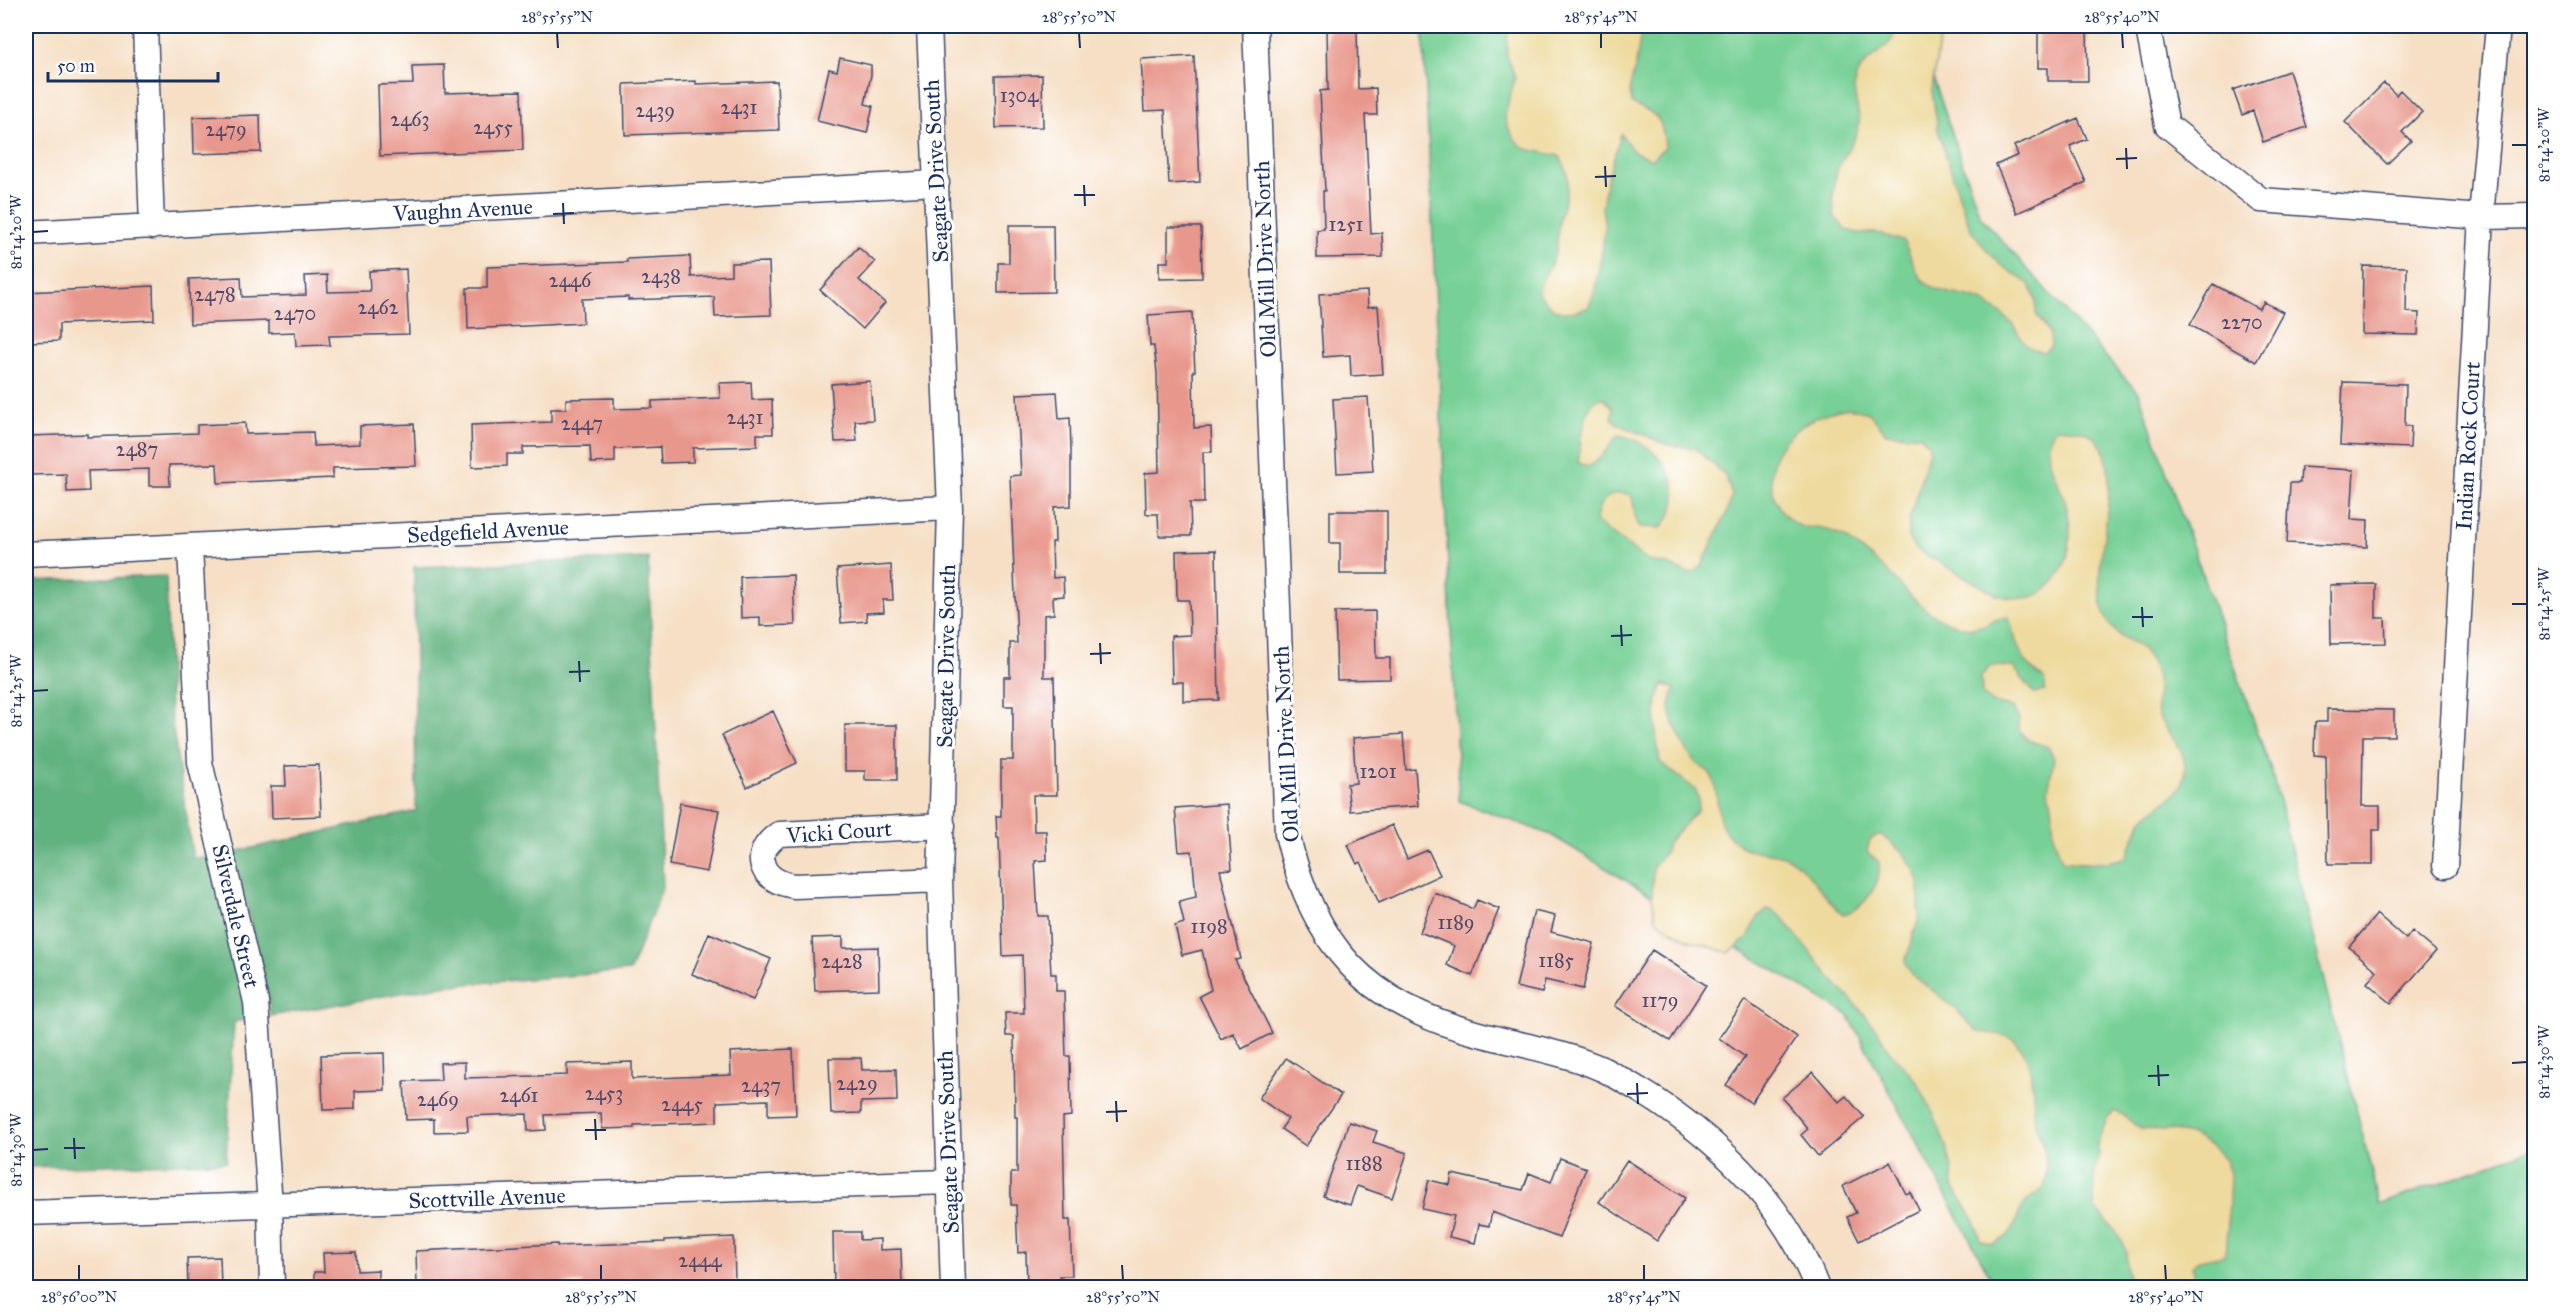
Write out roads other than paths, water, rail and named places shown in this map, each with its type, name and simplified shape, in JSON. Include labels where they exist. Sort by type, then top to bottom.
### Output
[{"type":"street","points":[[145,26],[152,227]]},
{"type":"street","name":"Seagate Drive South","points":[[929,26],[950,508],[940,880],[953,1287]]},
{"type":"street","name":"Old Mill Drive North","points":[[1255,26],[1287,834],[1300,882],[1324,930],[1340,954],[1377,990],[1400,1005],[1434,1020],[1562,1055],[1602,1070],[1641,1091],[1695,1127],[1760,1189],[1788,1229],[1817,1287]]},
{"type":"street","points":[[2152,26],[2149,34],[2167,125],[2261,200],[2481,217],[2535,216]]},
{"type":"street","name":"Indian Rock Court","points":[[2445,866],[2481,217],[2498,26]]},
{"type":"street","name":"Vaughn Avenue","points":[[26,233],[937,183]]},
{"type":"street","name":"Sedgefield Avenue","points":[[26,554],[950,508]]},
{"type":"street","name":"Silverdale Street","points":[[190,546],[200,762],[256,1002],[270,1206],[272,1287]]},
{"type":"street","name":"Vicki Court","points":[[940,880],[795,886],[781,884],[771,879],[765,872],[762,862],[769,840],[779,834],[942,825]]},
{"type":"street","name":"Scottville Avenue","points":[[26,1213],[949,1182]]}]
